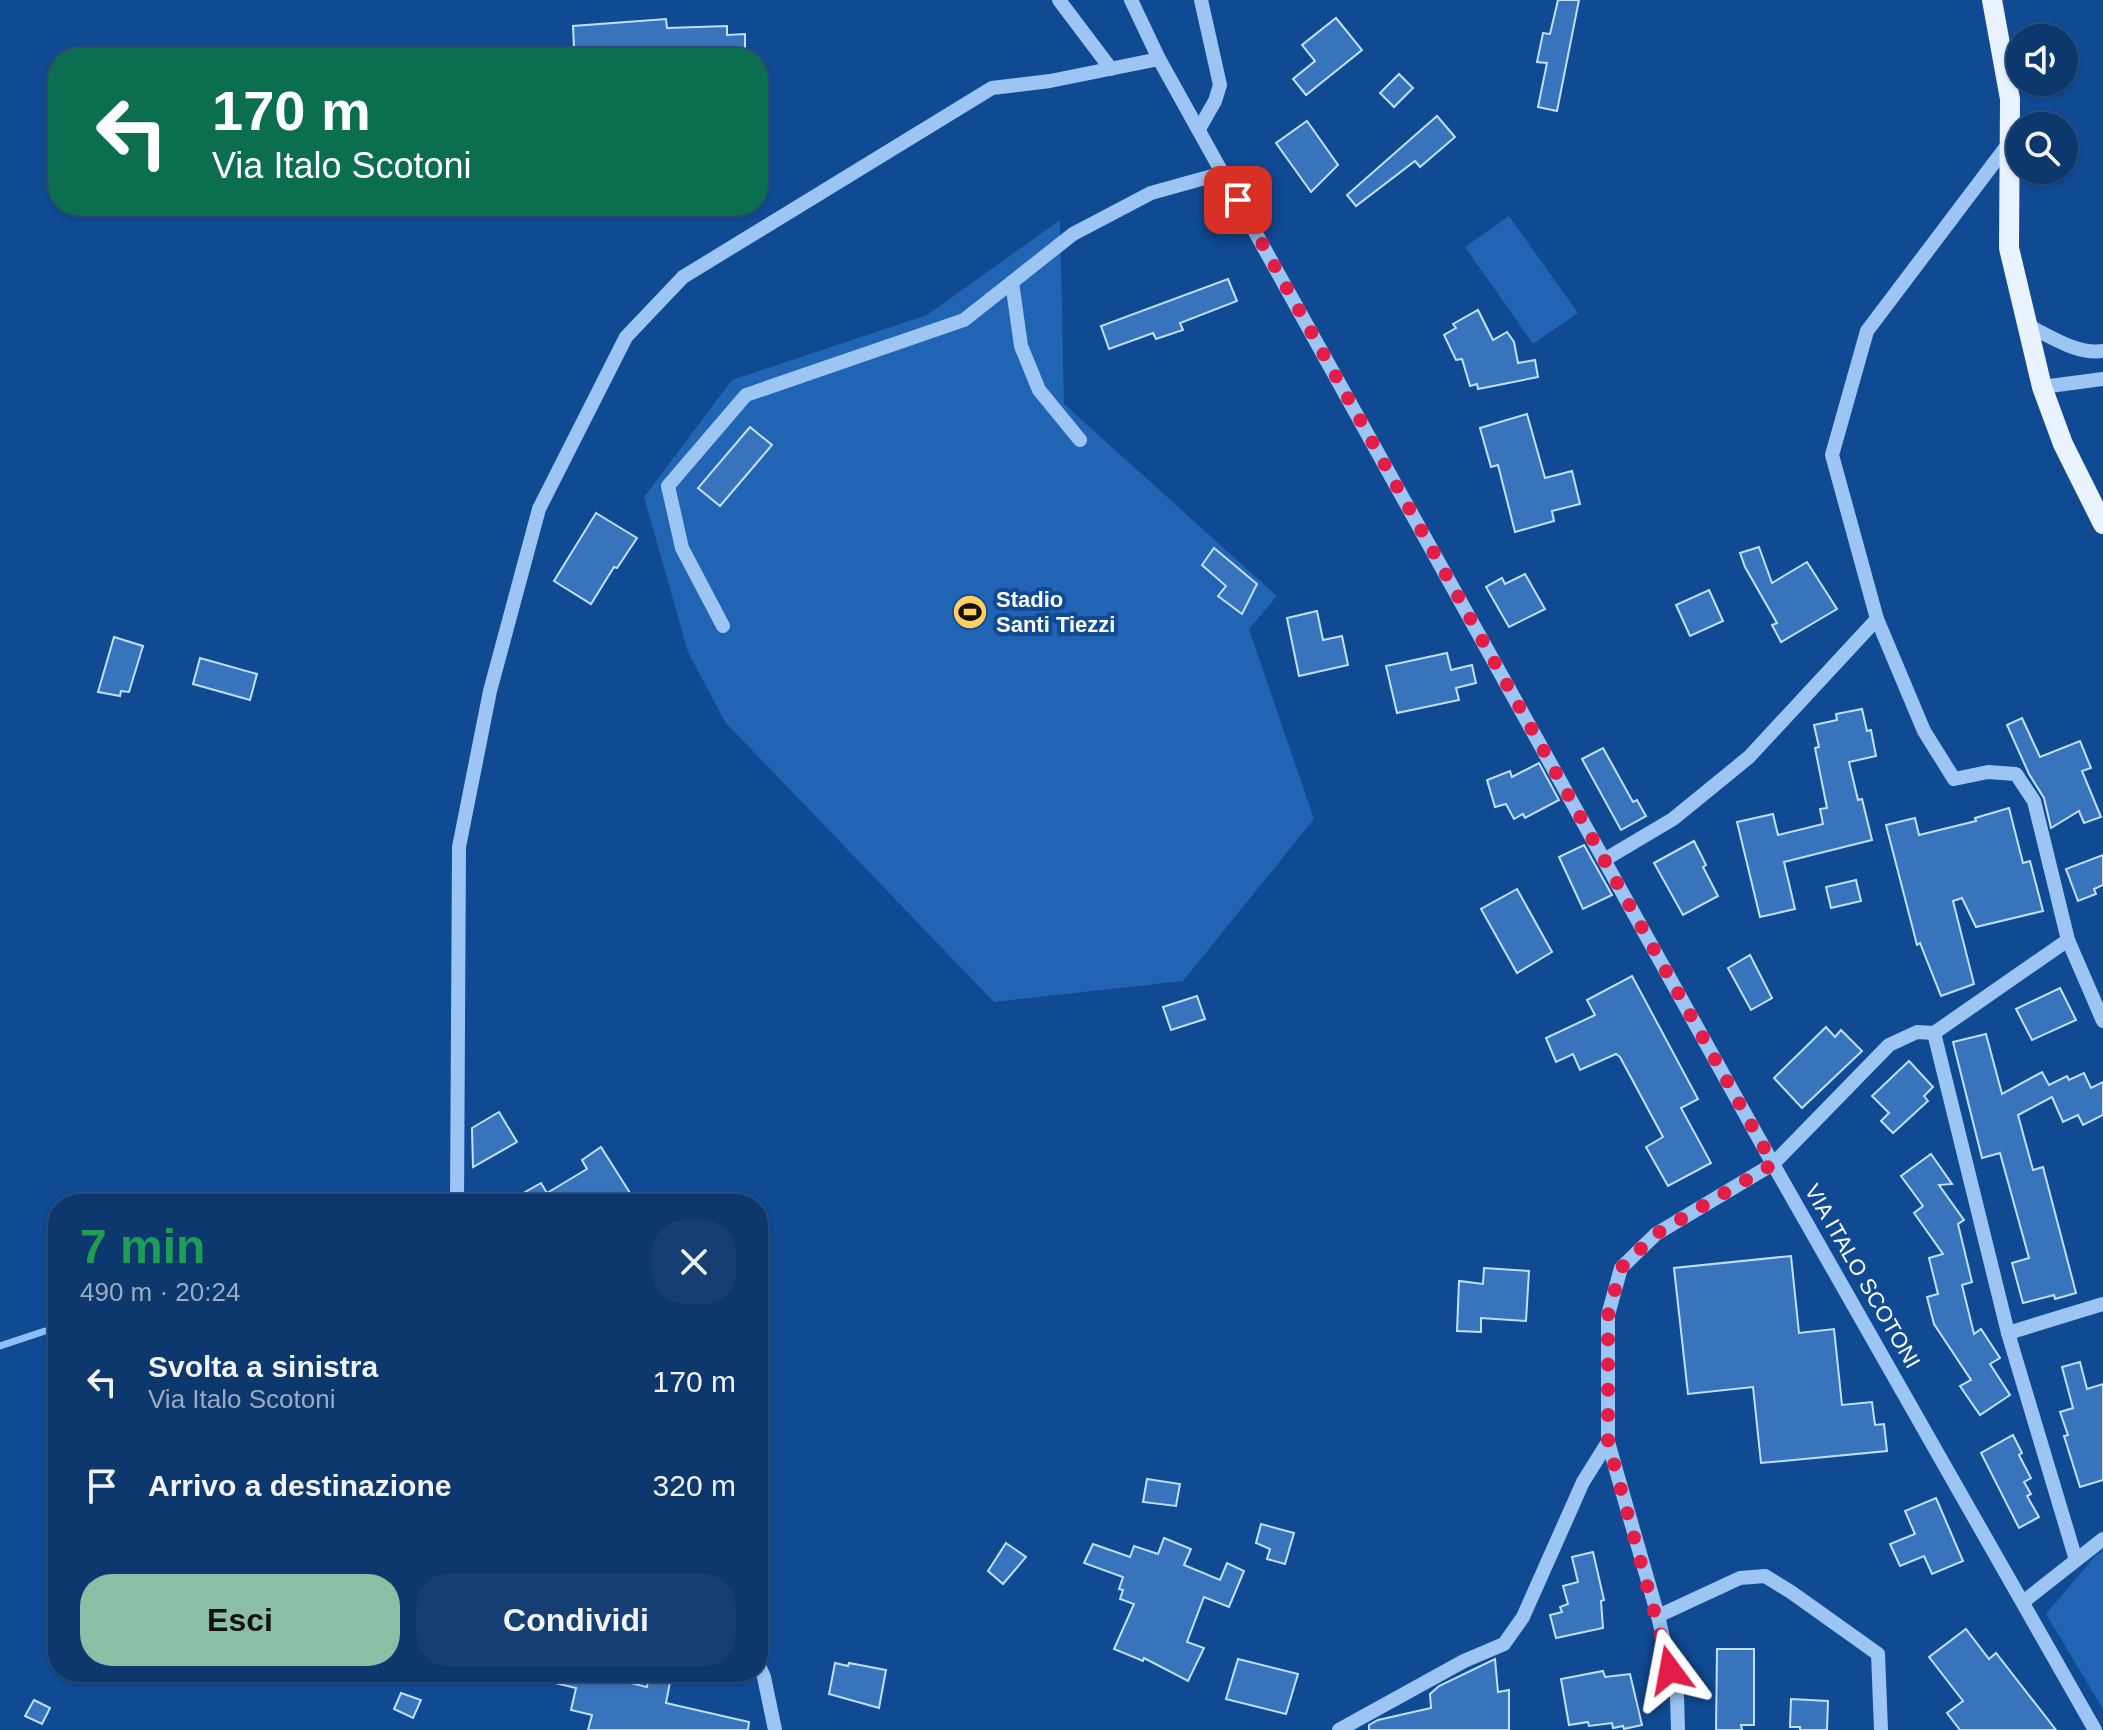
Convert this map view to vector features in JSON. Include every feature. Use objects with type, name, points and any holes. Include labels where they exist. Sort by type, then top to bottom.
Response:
[{"type":"main road","points":[[1992,0],[2010,112]]},
{"type":"main road","points":[[2009,184],[2009,248],[2042,387],[2063,444],[2103,524]]},
{"type":"street","points":[[1059,0],[1111,69]]},
{"type":"street","name":"VIA ITALO SCOTONI","points":[[1131,0],[1159,59],[1773,1164],[2095,1730]]},
{"type":"street","points":[[1199,129],[1220,85],[1201,0]]},
{"type":"street","points":[[457,1194],[459,847],[490,691],[539,509],[626,337],[683,277],[992,88],[1050,81],[1159,59]]},
{"type":"street","points":[[2006,147],[1867,331],[1832,455],[1877,619],[1924,731],[1954,779],[1988,772],[2016,774],[2034,801],[2068,940],[2103,1021]]},
{"type":"street","points":[[723,626],[682,548],[668,486],[746,395],[964,320],[1073,234],[1151,193],[1223,173]]},
{"type":"street","points":[[1012,282],[1021,346],[1039,390],[1080,440]]},
{"type":"street","points":[[2027,325],[2091,352],[2103,351]]},
{"type":"street","points":[[2042,387],[2103,379]]},
{"type":"street","points":[[1604,860],[1673,819],[1749,757],[1877,619]]},
{"type":"street","points":[[1678,1730],[1677,1696],[1658,1616],[1608,1442],[1608,1315],[1621,1268],[1656,1234],[1773,1164],[1889,1045],[1917,1032],[1934,1033],[2068,940]]},
{"type":"street","points":[[1934,1033],[2008,1333],[2076,1560]]},
{"type":"street","points":[[2008,1333],[2103,1304]]},
{"type":"street","points":[[1339,1730],[1464,1661],[1504,1644],[1523,1617],[1583,1482],[1608,1442]]},
{"type":"street","points":[[2023,1602],[2103,1539]]},
{"type":"street","points":[[1658,1616],[1740,1578],[1765,1576],[1878,1654],[1881,1730]]},
{"type":"street","points":[[765,1682],[775,1730]]},
{"type":"shaded area","points":[[1509,216],[1578,313],[1533,344],[1465,247]]},
{"type":"shaded area","name":"Stadio Santi Tiezzi","points":[[1060,220],[1064,404],[1277,596],[1249,629],[1314,819],[1183,981],[994,1002],[725,722],[688,652],[644,497],[732,380],[927,315]]},
{"type":"shaded area","points":[[2103,1551],[2103,1709],[2046,1614],[2096,1555]]},
{"type":"building","points":[[1558,0],[1579,0],[1557,111],[1538,107],[1547,63],[1537,62],[1543,33],[1550,34]]},
{"type":"building","points":[[1336,18],[1362,50],[1306,95],[1293,79],[1315,61],[1302,45]]},
{"type":"building","points":[[666,19],[667,28],[727,26],[727,35],[745,34],[745,48],[574,48],[573,26]]},
{"type":"building","points":[[1399,74],[1413,88],[1394,107],[1380,93]]},
{"type":"building","points":[[1437,116],[1455,137],[1420,167],[1415,161],[1356,206],[1347,195]]},
{"type":"building","points":[[1307,121],[1338,165],[1311,192],[1276,143]]},
{"type":"building","points":[[1228,279],[1237,301],[1180,323],[1183,330],[1156,339],[1153,333],[1109,349],[1101,326]]},
{"type":"building","points":[[1478,310],[1493,340],[1507,332],[1514,342],[1518,363],[1535,360],[1538,377],[1478,389],[1477,384],[1470,386],[1462,359],[1456,360],[1444,335],[1456,328],[1453,324]]},
{"type":"building","points":[[1527,414],[1545,478],[1572,471],[1580,504],[1552,511],[1554,521],[1515,532],[1498,465],[1491,467],[1480,428]]},
{"type":"building","points":[[750,427],[772,445],[720,506],[698,488]]},
{"type":"building","points":[[596,513],[637,538],[591,604],[554,581]]},
{"type":"building","points":[[1759,547],[1772,583],[1807,562],[1837,609],[1781,642],[1772,625],[1777,623],[1740,553]]},
{"type":"building","points":[[1214,548],[1257,584],[1242,614],[1218,596],[1226,586],[1202,565]]},
{"type":"building","points":[[1525,574],[1545,609],[1509,627],[1486,587],[1502,578],[1505,584]]},
{"type":"building","points":[[1709,590],[1723,621],[1690,636],[1676,605]]},
{"type":"building","points":[[1317,611],[1323,640],[1342,636],[1348,665],[1299,676],[1287,618]]},
{"type":"building","points":[[114,637],[143,646],[129,692],[121,691],[120,696],[98,692]]},
{"type":"building","points":[[1447,653],[1451,670],[1472,665],[1476,683],[1456,688],[1459,700],[1397,713],[1386,666]]},
{"type":"building","points":[[200,658],[257,674],[250,700],[193,684]]},
{"type":"building","points":[[1862,709],[1867,731],[1871,730],[1876,756],[1849,762],[1872,840],[1784,862],[1795,909],[1760,917],[1737,822],[1773,814],[1778,835],[1823,824],[1820,809],[1827,808],[1815,748],[1819,747],[1814,725],[1837,720],[1836,714]]},
{"type":"building","points":[[2022,718],[2040,757],[2080,741],[2091,768],[2082,771],[2101,817],[2084,823],[2079,811],[2051,828],[2044,798],[2029,774],[2007,725]]},
{"type":"building","points":[[1603,748],[1633,802],[1637,800],[1646,816],[1621,830],[1582,759]]},
{"type":"building","points":[[1539,763],[1559,800],[1525,818],[1523,814],[1514,819],[1506,804],[1495,807],[1487,780],[1510,771],[1512,777]]},
{"type":"building","points":[[2009,808],[2023,863],[2030,861],[2043,911],[1976,927],[1962,898],[1953,901],[1974,984],[1941,996],[1920,943],[1917,945],[1886,825],[1915,818],[1919,835],[1976,821],[1975,818]]},
{"type":"building","points":[[1694,841],[1718,896],[1683,915],[1654,863]]},
{"type":"building","points":[[1584,845],[1612,895],[1583,909],[1559,857]]},
{"type":"building","points":[[2103,855],[2103,885],[2094,889],[2096,894],[2078,901],[2066,869]]},
{"type":"building","points":[[1856,880],[1861,901],[1831,908],[1826,887]]},
{"type":"building","points":[[1517,889],[1552,952],[1517,973],[1481,909]]},
{"type":"building","points":[[1750,955],[1772,998],[1751,1010],[1728,968]]},
{"type":"building","points":[[1632,976],[1698,1099],[1681,1108],[1711,1163],[1668,1186],[1646,1147],[1663,1137],[1620,1057],[1616,1054],[1580,1070],[1573,1054],[1556,1062],[1546,1038],[1595,1015],[1587,1000]]},
{"type":"building","points":[[2060,988],[2076,1020],[2032,1040],[2016,1009]]},
{"type":"building","points":[[1197,996],[1205,1019],[1171,1030],[1163,1007]]},
{"type":"building","points":[[1826,1027],[1835,1037],[1841,1030],[1862,1051],[1802,1108],[1774,1078]]},
{"type":"building","points":[[1986,1034],[2002,1094],[2042,1072],[2049,1085],[2067,1076],[2069,1080],[2084,1073],[2091,1088],[2103,1082],[2103,1115],[2083,1125],[2078,1115],[2063,1122],[2052,1097],[2018,1115],[2033,1170],[2043,1167],[2076,1293],[2023,1303],[2012,1263],[2029,1258],[2000,1153],[1982,1158],[1953,1042]]},
{"type":"building","points":[[1909,1061],[1933,1087],[1924,1096],[1928,1101],[1893,1133],[1881,1121],[1889,1113],[1872,1096]]},
{"type":"building","points":[[499,1112],[517,1142],[473,1167],[472,1128]]},
{"type":"building","points":[[601,1147],[631,1194],[522,1194],[541,1183],[547,1193],[587,1169],[582,1160]]},
{"type":"building","points":[[1931,1154],[1952,1184],[1939,1185],[1964,1220],[1958,1224],[1972,1282],[1962,1285],[1974,1334],[1981,1329],[2000,1358],[1990,1364],[2010,1395],[1980,1415],[1960,1386],[1971,1380],[1934,1324],[1927,1297],[1938,1294],[1929,1258],[1943,1254],[1914,1213],[1923,1206],[1901,1176]]},
{"type":"building","points":[[1791,1256],[1799,1333],[1834,1329],[1842,1405],[1872,1402],[1875,1425],[1884,1424],[1887,1451],[1761,1463],[1753,1387],[1688,1394],[1674,1268]]},
{"type":"building","points":[[1484,1268],[1529,1271],[1526,1321],[1481,1318],[1481,1332],[1457,1331],[1459,1281],[1483,1284]]},
{"type":"building","points":[[2080,1362],[2087,1389],[2103,1384],[2103,1480],[2080,1487],[2060,1412],[2073,1408],[2062,1367]]},
{"type":"building","points":[[2013,1435],[2031,1478],[2024,1482],[2031,1494],[2027,1496],[2039,1517],[2019,1528],[1981,1453]]},
{"type":"building","points":[[1147,1479],[1180,1484],[1176,1506],[1143,1502]]},
{"type":"building","points":[[1936,1498],[1963,1561],[1932,1574],[1924,1556],[1900,1566],[1890,1544],[1915,1534],[1905,1511]]},
{"type":"building","points":[[1261,1524],[1294,1533],[1285,1564],[1267,1559],[1270,1549],[1256,1543]]},
{"type":"building","points":[[1164,1538],[1191,1549],[1184,1565],[1220,1580],[1227,1563],[1244,1571],[1229,1607],[1204,1597],[1187,1642],[1204,1648],[1188,1681],[1144,1658],[1143,1661],[1114,1649],[1134,1604],[1120,1599],[1123,1577],[1084,1563],[1093,1544],[1130,1557],[1134,1546],[1158,1554]]},
{"type":"building","points":[[1006,1543],[1026,1557],[1003,1584],[988,1571]]},
{"type":"building","points":[[1593,1552],[1604,1600],[1601,1601],[1603,1628],[1556,1638],[1550,1615],[1562,1612],[1560,1607],[1568,1604],[1563,1586],[1578,1582],[1572,1557]]},
{"type":"building","points":[[1966,1629],[1989,1659],[1996,1653],[2056,1730],[1960,1730],[1947,1713],[1963,1701],[1929,1657]]},
{"type":"building","points":[[1717,1649],[1754,1649],[1754,1725],[1741,1725],[1742,1730],[1716,1730]]},
{"type":"building","points":[[1238,1659],[1298,1674],[1286,1714],[1226,1699]]},
{"type":"building","points":[[1495,1659],[1498,1692],[1509,1690],[1509,1730],[1369,1730],[1369,1725],[1378,1720],[1431,1708],[1430,1694],[1439,1686]]},
{"type":"building","points":[[835,1663],[886,1670],[879,1708],[829,1694]]},
{"type":"building","points":[[1603,1671],[1605,1677],[1630,1674],[1642,1725],[1624,1729],[1623,1726],[1613,1728],[1612,1723],[1569,1725],[1561,1679]]},
{"type":"building","points":[[551,1682],[627,1682],[647,1687],[648,1682],[670,1682],[666,1703],[749,1722],[748,1730],[588,1730],[592,1715],[571,1710],[576,1688]]},
{"type":"building","points":[[401,1693],[421,1700],[413,1718],[394,1709]]},
{"type":"building","points":[[1791,1699],[1828,1701],[1827,1730],[1790,1727]]},
{"type":"building","points":[[34,1700],[50,1708],[42,1724],[25,1716]]},
{"type":"waterway","points":[[0,1346],[45,1331]]},
{"type":"place","name":"Stadio Santi Tiezzi","points":[[970,612]]},
{"type":"route","points":[[1238,200],[1773,1164],[1656,1234],[1621,1268],[1608,1315],[1608,1442],[1658,1616],[1670,1670]]}]
